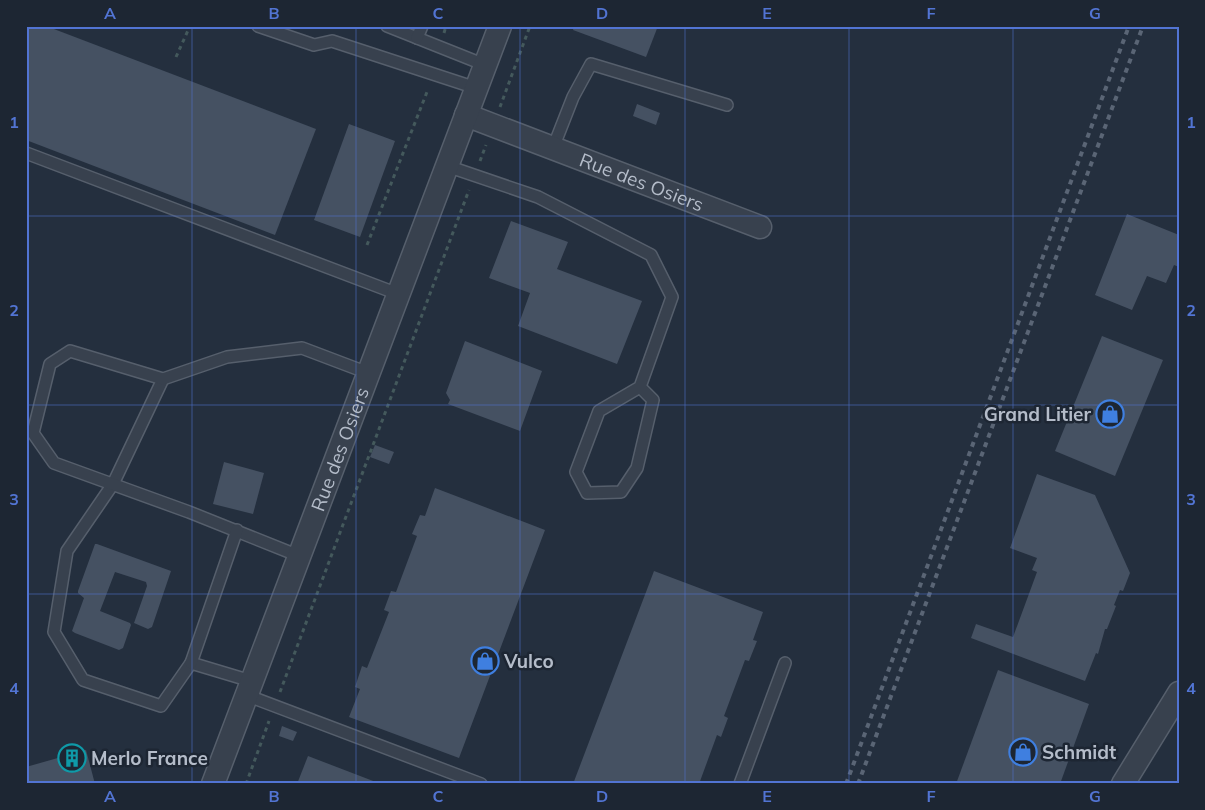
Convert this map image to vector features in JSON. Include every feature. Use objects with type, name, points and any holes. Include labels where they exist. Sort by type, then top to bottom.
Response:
[{"type":"street","name":"Rue des Osiers","points":[[213,784],[500,26]]},
{"type":"street","name":"Rue des Osiers","points":[[466,115],[760,227]]},
{"type":"street","points":[[1123,784],[1179,694]]},
{"type":"lane","points":[[258,26],[314,45],[332,41],[476,88]]},
{"type":"lane","points":[[387,26],[485,65]]},
{"type":"lane","points":[[416,38],[422,26]]},
{"type":"lane","points":[[554,148],[573,97],[591,64],[727,105]]},
{"type":"lane","points":[[26,153],[398,294]]},
{"type":"lane","points":[[447,166],[538,197],[651,255],[672,297],[640,387],[599,411],[576,472],[587,493],[621,492],[637,468],[653,400],[640,387]]},
{"type":"lane","points":[[299,556],[237,530],[54,463],[33,433],[50,364],[70,351],[163,379],[227,357],[302,348],[368,373]]},
{"type":"lane","points":[[163,379],[113,484],[67,551],[54,632],[83,680],[161,706],[191,663],[237,530]]},
{"type":"lane","points":[[191,663],[249,688],[276,705],[481,784]]},
{"type":"lane","points":[[740,784],[785,664]]},
{"type":"path","points":[[176,57],[190,26]]},
{"type":"path","points":[[439,47],[446,26]]},
{"type":"path","points":[[246,784],[530,26]]},
{"type":"path","points":[[368,245],[427,92],[421,88],[429,73]]},
{"type":"building","points":[[26,26],[46,26],[316,129],[275,235],[26,140]]},
{"type":"building","points":[[574,26],[658,26],[646,57],[573,30]]},
{"type":"building","points":[[637,104],[660,113],[656,125],[633,116]]},
{"type":"building","points":[[349,124],[395,141],[360,237],[314,220]]},
{"type":"building","points":[[1127,214],[1179,235],[1179,267],[1174,265],[1166,283],[1147,276],[1132,310],[1095,295]]},
{"type":"building","points":[[511,221],[568,242],[557,269],[642,301],[617,364],[518,326],[530,293],[489,278]]},
{"type":"building","points":[[1102,336],[1163,360],[1115,476],[1055,451]]},
{"type":"building","points":[[465,341],[542,371],[520,431],[448,404],[450,400],[446,393]]},
{"type":"building","points":[[375,445],[394,452],[389,464],[370,457]]},
{"type":"building","points":[[224,462],[264,473],[253,514],[213,504]]},
{"type":"building","points":[[1037,474],[1095,495],[1130,573],[1123,591],[1120,590],[1114,605],[1116,606],[1107,629],[1105,629],[1098,654],[1096,653],[1085,681],[971,638],[976,624],[1013,637],[1037,572],[1032,570],[1037,558],[1010,548]]},
{"type":"building","points":[[435,488],[545,530],[459,758],[349,717],[360,689],[355,687],[362,666],[367,668],[389,612],[384,610],[391,591],[396,592],[417,536],[412,534],[420,515],[425,516]]},
{"type":"building","points":[[95,544],[171,571],[152,627],[148,629],[134,623],[147,586],[146,582],[115,572],[100,611],[131,625],[123,648],[119,650],[72,631],[84,598],[78,591]]},
{"type":"building","points":[[654,571],[763,612],[753,640],[757,641],[749,661],[745,660],[724,716],[728,718],[721,737],[717,735],[699,784],[573,784]]},
{"type":"building","points":[[998,670],[1089,704],[1060,784],[956,784]]},
{"type":"building","points":[[282,726],[297,732],[293,741],[279,736]]},
{"type":"building","name":"Merlo France","points":[[86,750],[95,784],[27,784],[26,767]]},
{"type":"building","points":[[308,756],[381,784],[297,784]]},
{"type":"railway","points":[[846,784],[1129,26]]},
{"type":"railway","points":[[858,784],[1143,26]]},
{"type":"place","name":"Grand Litier","points":[[1110,414]]},
{"type":"place","name":"Vulco","points":[[485,661]]},
{"type":"place","name":"Schmidt","points":[[1023,752]]},
{"type":"place","name":"Merlo France","points":[[72,758]]}]
